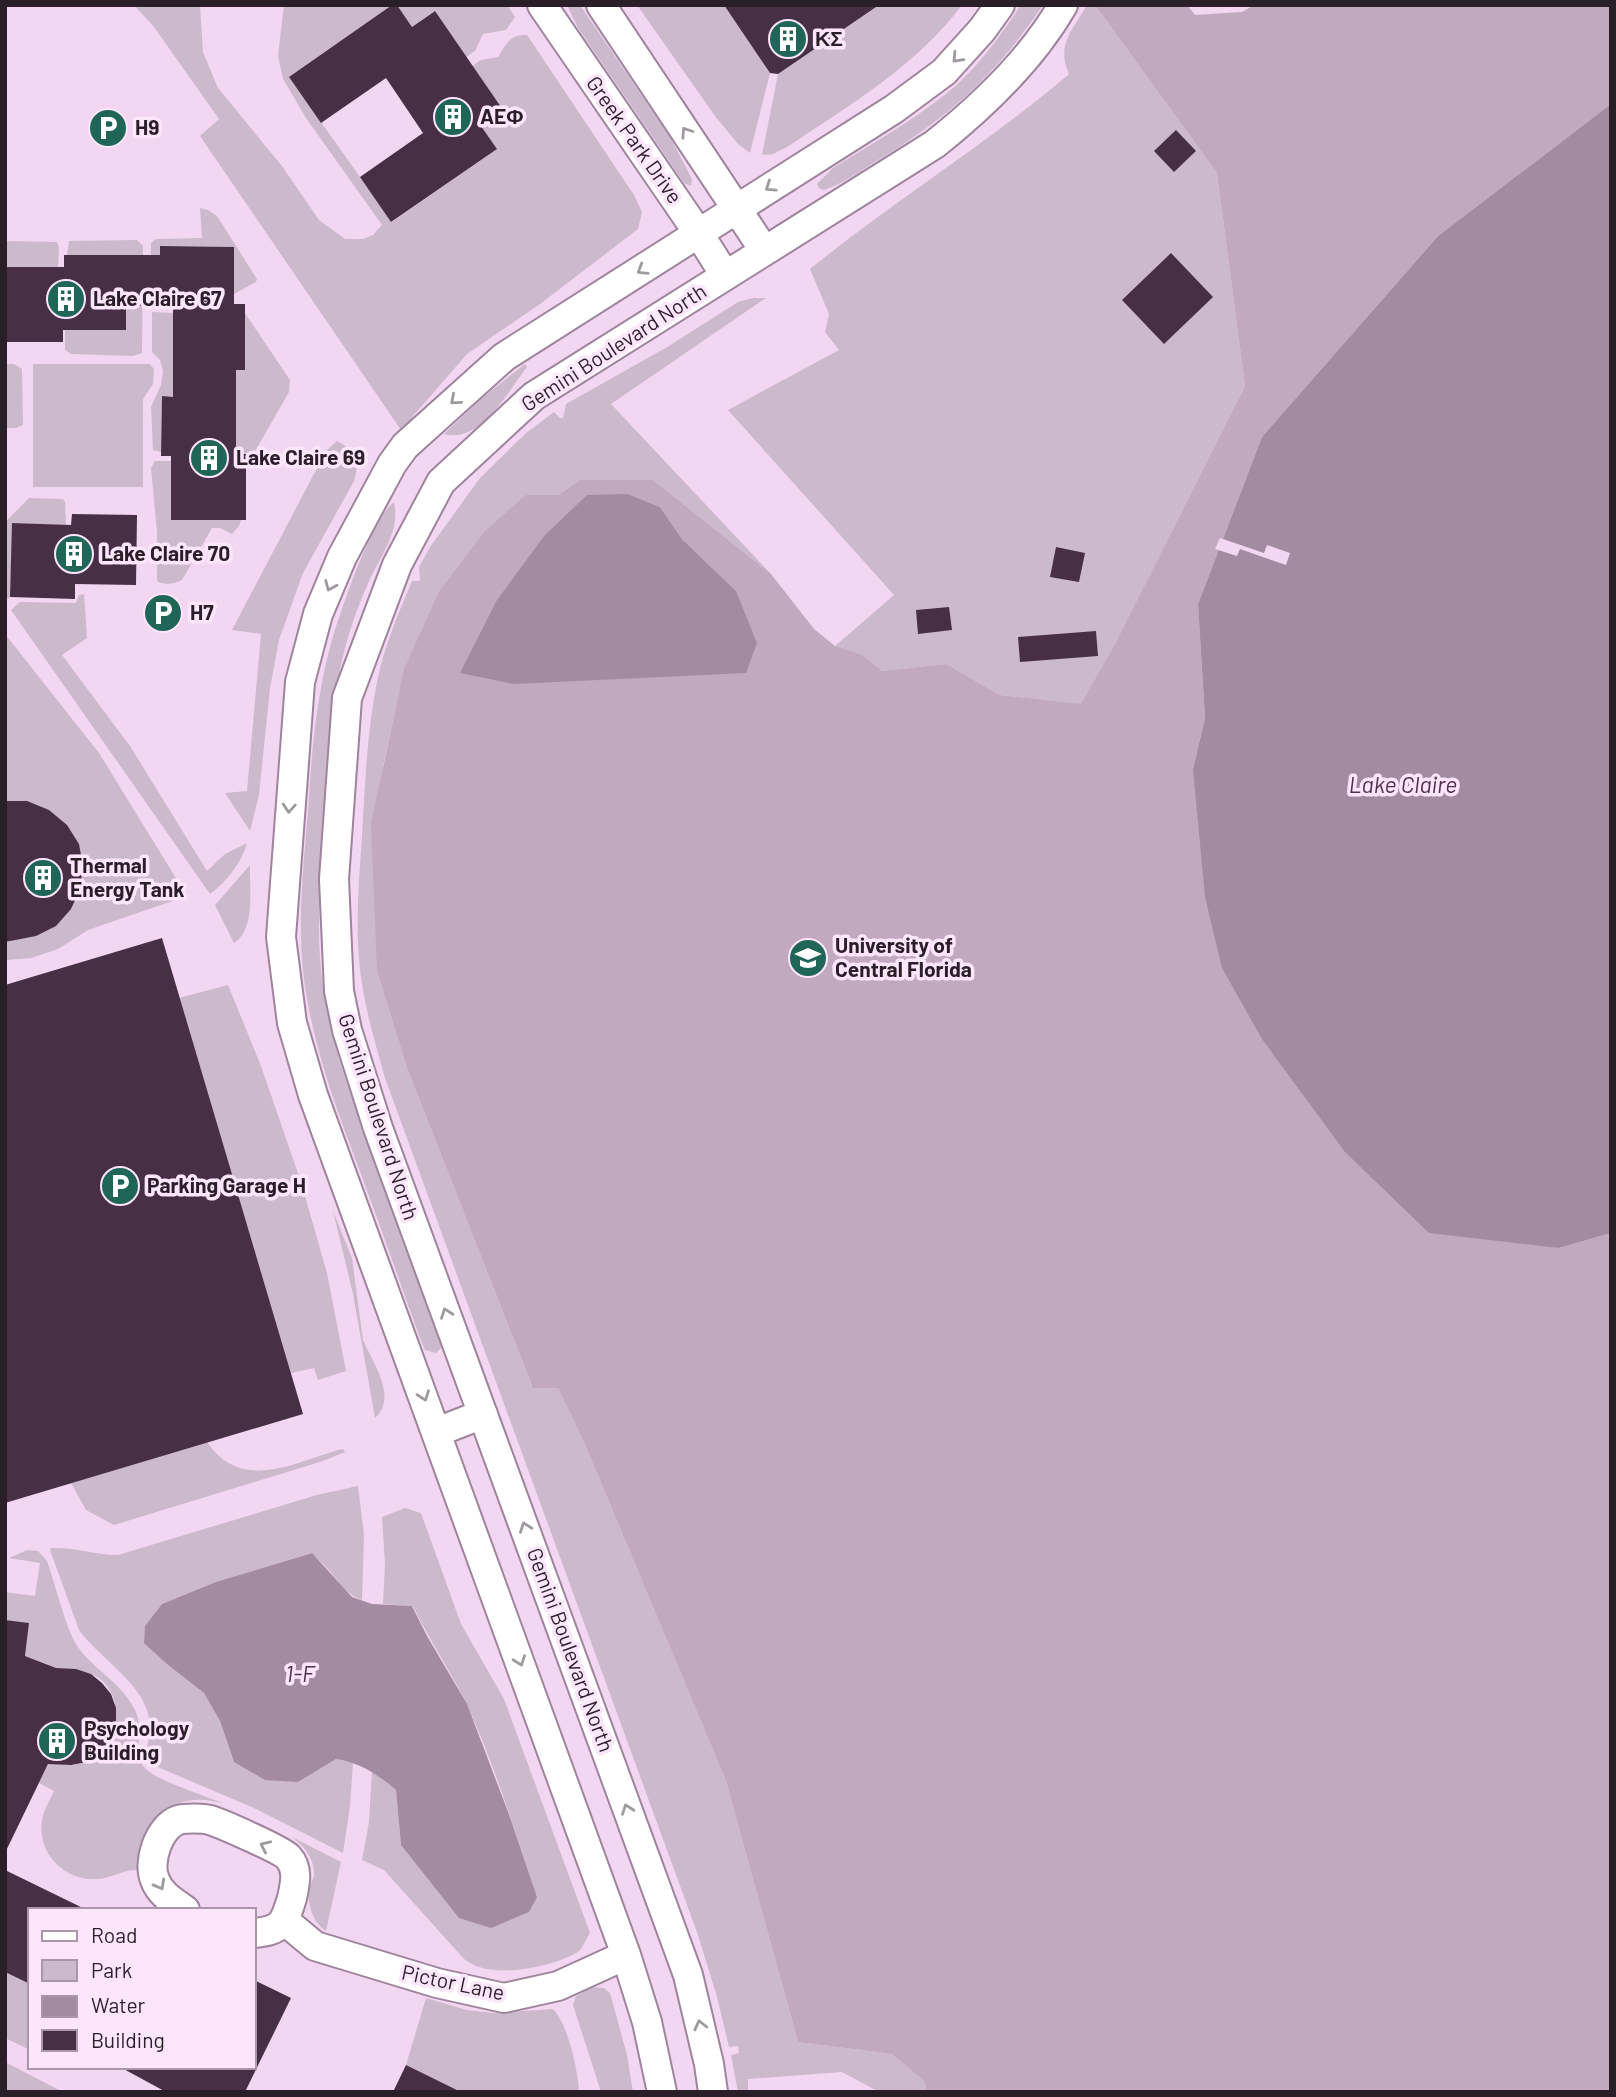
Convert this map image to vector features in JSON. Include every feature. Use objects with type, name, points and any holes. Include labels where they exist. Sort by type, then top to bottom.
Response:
[{"type":"street","name":"Greek Park Drive","points":[[542,5],[699,234],[724,275]]},
{"type":"street","points":[[601,5],[764,250]]},
{"type":"street","points":[[662,2092],[647,2022],[626,1955],[313,1095],[292,1023],[281,937],[299,682],[318,614],[342,557],[392,464],[405,446],[504,358],[894,109],[944,72],[982,30],[1000,5]]},
{"type":"street","name":"Gemini Boulevard North","points":[[713,2092],[688,1975],[378,1128],[341,1011],[334,880],[347,698],[397,565],[442,482],[534,396],[935,144],[973,114],[1011,74],[1063,5]]},
{"type":"street","points":[[437,1432],[483,1414]]},
{"type":"street","points":[[182,1908],[167,1898],[154,1879],[153,1850],[166,1830],[177,1820],[208,1819],[288,1857],[296,1871],[294,1890],[285,1921],[273,1931],[256,1933]]},
{"type":"street","name":"Pictor Lane","points":[[285,1921],[315,1946],[437,1983],[504,1998],[558,1986],[626,1955]]},
{"type":"green space","points":[[134,5],[200,5],[203,52],[218,88],[282,166],[319,220],[345,239],[363,239],[373,235],[382,225],[306,118],[283,79],[278,56],[284,5],[392,5],[289,77],[392,222],[497,149],[481,126],[503,111],[472,66],[481,60],[498,57],[512,38],[527,35],[634,195],[642,212],[638,229],[540,304],[467,354],[401,430],[200,136],[219,119],[154,27]]},
{"type":"green space","points":[[397,5],[507,5],[515,17],[506,30],[483,34],[475,51],[466,57],[434,11],[412,27]]},
{"type":"green space","points":[[567,5],[580,5],[670,137],[692,179],[691,186],[684,183],[578,28]]},
{"type":"green space","points":[[637,5],[724,5],[770,73],[750,153],[738,144],[715,116]]},
{"type":"green space","points":[[879,5],[962,5],[924,47],[881,83],[787,147],[773,154],[762,155],[778,74]]},
{"type":"green space","points":[[1021,5],[1043,5],[1007,53],[968,94],[901,146],[844,181],[824,190],[819,188],[817,184],[833,168],[906,123],[958,84],[987,52]]},
{"type":"green space","points":[[1087,5],[1095,5],[1217,173],[1245,386],[1115,644],[1081,705],[1000,695],[946,664],[882,671],[835,646],[894,595],[728,410],[839,350],[825,332],[829,314],[810,269],[1038,100],[1069,74],[1065,64],[1065,46]]},
{"type":"green space","points":[[200,208],[217,216],[257,279],[256,282],[234,294],[234,247],[161,246],[159,303],[150,298],[151,243],[156,239],[202,238]]},
{"type":"green space","points":[[137,240],[143,246],[142,353],[133,356],[71,354],[65,350],[65,330],[126,330],[126,255],[67,255],[69,241]]},
{"type":"green space","points":[[5,241],[57,242],[58,267],[5,267]]},
{"type":"green space","points":[[766,298],[611,404],[771,574],[653,480],[580,480],[558,495],[526,495],[438,593],[404,670],[383,766],[377,971],[407,1068],[533,1388],[558,1388],[584,1442],[726,1781],[798,2042],[892,2054],[925,2082],[927,2092],[879,2092],[842,2072],[748,2079],[748,2092],[738,2092],[731,2055],[739,2053],[738,2046],[729,2047],[698,1935],[385,1078],[367,1010],[360,969],[359,885],[367,758],[374,701],[380,669],[392,631],[412,581],[420,581],[419,567],[430,547],[480,478],[526,433],[554,412],[563,418],[566,404],[669,346],[738,302]]},
{"type":"green space","points":[[152,312],[173,313],[173,370],[244,370],[245,313],[290,380],[289,392],[254,453],[236,454],[235,397],[162,397],[161,452],[153,450],[151,407],[161,385],[163,371],[160,360],[152,352]]},
{"type":"green space","points":[[5,364],[14,364],[22,369],[23,425],[16,428],[5,428]]},
{"type":"green space","points":[[33,364],[150,364],[154,369],[153,384],[143,399],[143,487],[33,487]]},
{"type":"green space","points":[[525,364],[527,367],[482,424],[457,435],[444,434],[483,397]]},
{"type":"green space","points":[[337,441],[349,448],[355,457],[356,474],[303,573],[279,640],[270,688],[259,795],[250,831],[225,793],[247,791],[261,634],[232,630],[326,451]]},
{"type":"green space","points":[[155,461],[171,461],[171,520],[241,520],[232,534],[220,528],[212,528],[182,580],[170,584],[158,582],[157,579],[157,532],[151,468]]},
{"type":"green space","points":[[29,498],[63,499],[66,525],[13,523],[10,597],[5,601],[5,522]]},
{"type":"green space","points":[[394,502],[391,535],[357,610],[337,687],[321,870],[321,973],[328,1017],[341,1064],[441,1338],[442,1347],[436,1353],[425,1350],[420,1338],[334,1099],[312,1023],[301,949],[302,884],[311,772],[323,676],[335,629],[358,566],[371,535]]},
{"type":"green space","points":[[84,594],[87,638],[62,655],[130,746],[207,871],[225,854],[247,843],[233,872],[210,894],[11,610],[20,602],[76,603],[79,595]]},
{"type":"green space","points":[[5,634],[99,753],[187,896],[88,930],[58,949],[31,958],[7,960]]},
{"type":"green space","points":[[250,865],[246,928],[234,943],[215,905]]},
{"type":"green space","points":[[228,985],[261,1066],[301,1182],[327,1273],[346,1371],[318,1380],[314,1368],[291,1373],[179,998]]},
{"type":"green space","points":[[333,1211],[352,1258],[363,1340],[384,1390],[381,1410],[375,1418],[353,1294]]},
{"type":"green space","points":[[207,1442],[220,1457],[235,1466],[251,1470],[285,1467],[343,1449],[345,1452],[114,1525],[86,1510],[71,1483]]},
{"type":"green space","points":[[358,1486],[364,1535],[362,1600],[347,1591],[311,1553],[217,1582],[162,1604],[146,1626],[144,1642],[204,1693],[220,1721],[234,1762],[298,1782],[336,1759],[353,1762],[343,1853],[254,1808],[160,1768],[146,1755],[150,1727],[148,1712],[142,1699],[133,1686],[79,1630],[50,1550],[60,1548],[118,1555],[317,1495]]},
{"type":"green space","points":[[405,1508],[421,1513],[461,1624],[504,1699],[590,1933],[578,1952],[556,1962],[516,1970],[490,1970],[473,1965],[464,1959],[384,1870],[362,1860],[369,1822],[372,1771],[396,1790],[401,1845],[537,1897],[496,1776],[461,1692],[413,1606],[383,1604],[385,1564],[382,1517]]},
{"type":"green space","points":[[27,1550],[38,1551],[47,1561],[65,1618],[78,1647],[115,1684],[135,1710],[142,1765],[162,1779],[225,1804],[191,1800],[167,1810],[160,1816],[139,1870],[97,1879],[74,1875],[56,1863],[44,1844],[43,1817],[54,1791],[39,1783],[50,1761],[73,1765],[91,1759],[105,1748],[113,1732],[116,1715],[113,1698],[105,1683],[87,1673],[53,1671],[49,1665],[25,1656],[29,1623],[5,1620],[5,1592],[35,1596],[40,1563],[9,1558]]},
{"type":"green space","points":[[292,1837],[341,1862],[326,1931],[312,1914],[309,1902],[309,1889],[314,1875],[311,1858]]},
{"type":"green space","points":[[5,1972],[28,1983],[28,2049],[5,2038]]},
{"type":"green space","points":[[593,1987],[604,1988],[610,1993],[627,2055],[633,2092],[601,2092],[573,2005],[576,1996]]},
{"type":"green space","points":[[426,1998],[467,2010],[494,2013],[553,2009],[568,2036],[579,2092],[461,2092],[406,2065]]},
{"type":"green space","points":[[5,2062],[63,2092],[5,2092]]},
{"type":"shaded area","points":[[1095,5],[1187,5],[1195,15],[1242,12],[1254,5],[1611,5],[1611,104],[1438,236],[1262,437],[1198,604],[1205,718],[1193,769],[1559,1248],[1611,1233],[1611,2092],[927,2092],[925,2082],[892,2054],[798,2042],[726,1781],[584,1442],[558,1388],[533,1388],[407,1068],[377,971],[371,824],[404,669],[438,593],[485,531],[526,495],[558,495],[580,480],[653,480],[771,574],[814,629],[835,646],[862,655],[882,671],[946,664],[1000,695],[1081,704],[1115,644],[1245,386],[1217,173]],"holes":[[[628,494],[660,507],[682,539],[736,591]]]},
{"type":"water","name":"Lake Claire","points":[[1611,104],[1611,1233],[1559,1248],[1429,1233],[1345,1152],[1262,1039],[1222,968],[1205,897],[1193,769],[1205,718],[1198,604],[1262,437],[1438,236]]},
{"type":"water","points":[[628,494],[660,507],[682,539],[736,591],[757,643],[746,673],[514,684],[460,673],[497,600],[545,535],[587,495]]},
{"type":"water","name":"1-F","points":[[312,1553],[352,1597],[372,1604],[412,1606],[467,1704],[537,1897],[529,1912],[491,1928],[459,1918],[401,1845],[396,1790],[368,1770],[336,1759],[298,1782],[265,1780],[234,1762],[220,1721],[204,1693],[144,1643],[145,1626],[162,1604],[216,1582]]},
{"type":"pier","points":[[1220,538],[1264,553],[1267,545],[1290,553],[1286,565],[1240,549],[1237,556],[1215,549]]},
{"type":"building","name":"AEΦ","points":[[392,5],[397,5],[412,27],[435,11],[503,110],[481,126],[497,149],[391,222],[360,177],[423,133],[386,78],[321,123],[289,77]]},
{"type":"building","name":"ΚΣ","points":[[724,5],[879,5],[778,74],[770,73]]},
{"type":"building","points":[[1176,130],[1196,151],[1174,172],[1154,151]]},
{"type":"building","points":[[160,246],[234,247],[234,304],[245,304],[245,370],[236,370],[236,454],[246,454],[246,520],[171,520],[171,456],[161,456],[162,396],[173,397],[173,306],[126,306],[126,330],[63,330],[63,342],[5,342],[5,267],[64,267],[64,255],[160,255]]},
{"type":"building","points":[[1171,253],[1213,297],[1164,344],[1122,300]]},
{"type":"building","name":"Lake Claire 70","points":[[72,514],[137,515],[136,585],[75,584],[75,599],[10,597],[12,523],[71,525]]},
{"type":"building","points":[[1056,547],[1085,553],[1079,582],[1050,577]]},
{"type":"building","points":[[949,607],[952,630],[918,634],[916,610]]},
{"type":"building","points":[[1096,631],[1098,656],[1020,662],[1018,637]]},
{"type":"building","name":"Thermal Energy Tank","points":[[5,801],[27,801],[49,810],[67,825],[79,844],[83,866],[80,889],[71,909],[56,926],[36,936],[5,942]]},
{"type":"building","name":"Parking Garage H","points":[[162,938],[303,1414],[5,1503],[5,985]]},
{"type":"building","name":"Psychology Building","points":[[5,1620],[29,1623],[25,1656],[56,1668],[76,1669],[91,1674],[102,1683],[111,1694],[116,1708],[116,1720],[112,1735],[104,1748],[87,1762],[71,1765],[48,1764],[5,1853]]},
{"type":"building","points":[[5,1870],[83,1908],[28,1908],[28,1983],[5,1972]]},
{"type":"building","points":[[256,1981],[291,1998],[245,2092],[166,2092],[124,2069],[256,2069]]},
{"type":"building","points":[[406,2065],[461,2092],[393,2092]]},
{"type":"place","name":"ΚΣ","points":[[788,39]]},
{"type":"place","name":"AEΦ","points":[[453,117]]},
{"type":"place","name":"H9","points":[[108,128]]},
{"type":"place","name":"Lake Claire 67","points":[[66,299]]},
{"type":"place","name":"Lake Claire 69","points":[[209,458]]},
{"type":"place","name":"Lake Claire 70","points":[[74,554]]},
{"type":"place","name":"H7","points":[[163,613]]},
{"type":"place","name":"Thermal Energy Tank","points":[[43,878]]},
{"type":"place","name":"University of Central Florida","points":[[808,958]]},
{"type":"place","name":"Parking Garage H","points":[[120,1186]]},
{"type":"place","name":"Psychology Building","points":[[57,1741]]}]
